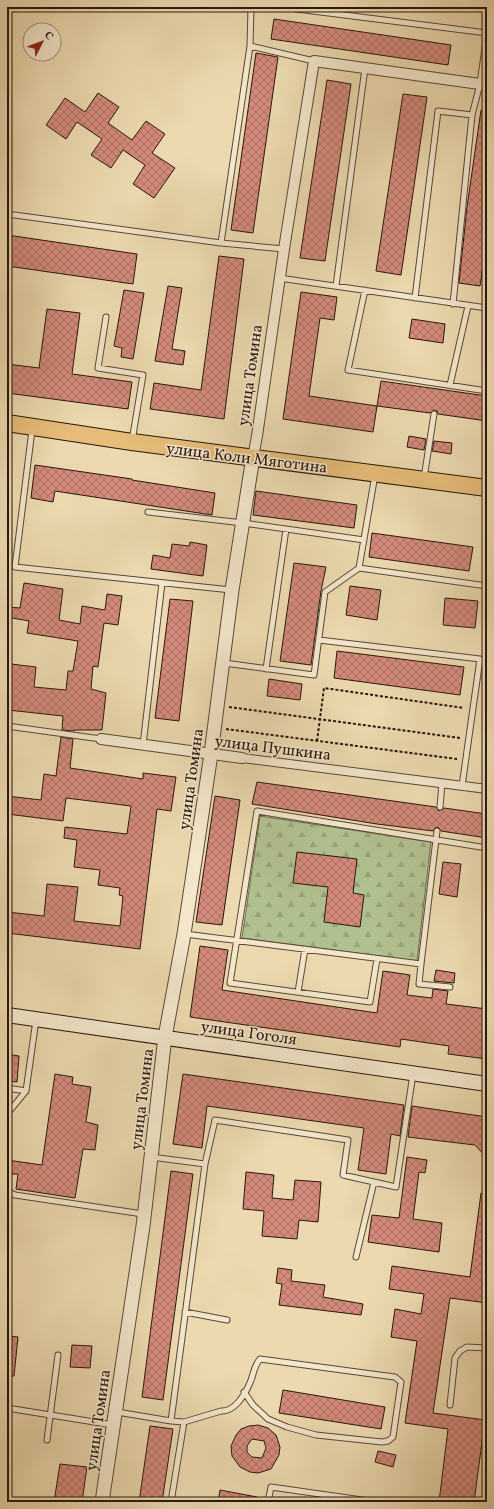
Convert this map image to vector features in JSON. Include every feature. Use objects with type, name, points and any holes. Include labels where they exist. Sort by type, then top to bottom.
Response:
[{"type":"main road","name":"улица Коли Мяготина","points":[[7,423],[132,442],[253,457],[423,481],[487,488]]},
{"type":"main road","name":"улица Гоголя","points":[[7,1015],[487,1084]]},
{"type":"street","points":[[314,61],[483,84]]},
{"type":"street","name":"улица Томина","points":[[102,1502],[144,1214],[165,1037],[184,934],[224,663],[232,590],[314,61]]},
{"type":"street","name":"улица Пушкина","points":[[101,739],[487,789]]},
{"type":"lane","points":[[221,243],[250,46],[251,7]]},
{"type":"lane","points":[[281,7],[487,33],[483,84],[472,115],[453,304]]},
{"type":"lane","points":[[250,46],[314,61]]},
{"type":"lane","points":[[336,286],[365,68]]},
{"type":"lane","points":[[415,298],[438,111],[472,115]]},
{"type":"lane","points":[[7,214],[221,243],[284,249]]},
{"type":"lane","points":[[280,278],[487,308]]},
{"type":"lane","points":[[365,290],[348,370],[440,386],[450,385],[487,391]]},
{"type":"lane","points":[[450,385],[468,306]]},
{"type":"lane","points":[[106,317],[98,368],[143,375],[132,442]]},
{"type":"lane","points":[[423,481],[434,414]]},
{"type":"lane","points":[[32,427],[15,567],[232,590]]},
{"type":"lane","points":[[359,568],[376,474]]},
{"type":"lane","points":[[148,512],[243,522],[364,540]]},
{"type":"lane","points":[[266,669],[286,529]]},
{"type":"lane","points":[[224,663],[314,675],[325,592],[359,568],[487,586]]},
{"type":"lane","points":[[143,745],[162,583]]},
{"type":"lane","points":[[319,640],[480,659],[462,786]]},
{"type":"lane","name":"улица Пушкина","points":[[7,726],[101,739]]},
{"type":"lane","points":[[440,807],[442,783]]},
{"type":"lane","points":[[377,958],[370,1002],[230,983],[256,811],[487,848]]},
{"type":"lane","points":[[437,831],[418,984],[450,987]]},
{"type":"lane","points":[[184,934],[421,964]]},
{"type":"lane","points":[[298,992],[305,949]]},
{"type":"lane","points":[[7,1114],[26,1091],[36,1019]]},
{"type":"lane","points":[[171,1421],[205,1164],[215,1120],[348,1140],[343,1175],[396,1187],[413,1073]]},
{"type":"lane","points":[[7,1088],[26,1091]]},
{"type":"lane","points":[[151,1157],[205,1164]]},
{"type":"lane","points":[[356,1257],[374,1182]]},
{"type":"lane","points":[[7,1191],[15,1195],[144,1214]]},
{"type":"lane","points":[[185,1312],[227,1320]]},
{"type":"lane","points":[[450,1404],[455,1358],[460,1351],[467,1347],[487,1348]]},
{"type":"lane","points":[[46,1440],[58,1355]]},
{"type":"lane","points":[[7,1421],[8,1408],[50,1415],[184,1422],[220,1411],[225,1411],[238,1403],[244,1392],[250,1384],[255,1364],[260,1359],[395,1377],[401,1382],[393,1438],[382,1442],[316,1435],[287,1427],[268,1419],[253,1405],[244,1392]]},
{"type":"lane","points":[[171,1502],[184,1422]]},
{"type":"lane","points":[[268,1502],[271,1486],[376,1502]]},
{"type":"path","points":[[317,740],[324,688],[473,710]]},
{"type":"path","points":[[218,705],[468,740]]},
{"type":"path","points":[[215,727],[465,760]]},
{"type":"green space","points":[[260,816],[431,842],[417,961],[242,938]]},
{"type":"building","points":[[274,19],[451,45],[448,65],[271,39]]},
{"type":"building","points":[[256,53],[278,57],[253,233],[231,230]]},
{"type":"building","points":[[327,80],[351,84],[325,261],[300,258]]},
{"type":"building","points":[[98,93],[119,107],[108,123],[132,140],[146,121],[165,134],[152,153],[175,168],[154,198],[133,184],[145,165],[123,150],[111,168],[91,155],[102,139],[77,122],[66,139],[46,125],[65,98],[85,112]]},
{"type":"building","points":[[403,94],[427,97],[401,275],[376,271]]},
{"type":"building","points":[[481,110],[487,111],[487,238],[480,286],[459,283],[467,207]]},
{"type":"building","points":[[7,235],[137,254],[133,284],[7,266]]},
{"type":"building","points":[[219,256],[244,259],[224,419],[150,409],[154,383],[201,390]]},
{"type":"building","points":[[168,286],[182,288],[172,349],[185,351],[183,365],[155,361]]},
{"type":"building","points":[[124,290],[144,293],[133,359],[121,357],[122,348],[114,346]]},
{"type":"building","points":[[301,292],[337,297],[334,320],[320,318],[309,396],[377,406],[373,432],[283,419]]},
{"type":"building","points":[[47,309],[80,313],[72,374],[132,382],[128,409],[7,393],[7,364],[39,368]]},
{"type":"building","points":[[412,319],[445,324],[443,343],[409,338]]},
{"type":"building","points":[[381,381],[487,396],[487,421],[438,414],[437,411],[434,410],[430,413],[377,406]]},
{"type":"building","points":[[409,436],[426,439],[424,450],[407,447]]},
{"type":"building","points":[[434,441],[452,443],[451,454],[432,451]]},
{"type":"building","points":[[35,465],[215,493],[212,515],[55,491],[53,502],[31,498]]},
{"type":"building","points":[[256,491],[357,505],[354,528],[253,515]]},
{"type":"building","points":[[372,533],[473,547],[469,571],[369,557]]},
{"type":"building","points":[[190,542],[207,545],[203,576],[151,569],[153,555],[170,558],[172,544],[189,546]]},
{"type":"building","points":[[294,563],[326,567],[321,591],[311,665],[280,661]]},
{"type":"building","points":[[24,583],[63,589],[59,620],[80,624],[82,606],[105,610],[107,594],[122,596],[118,625],[104,623],[98,667],[93,666],[91,689],[106,693],[102,730],[62,730],[63,716],[8,710],[9,703],[7,703],[7,692],[11,664],[36,667],[34,687],[66,690],[68,671],[73,671],[78,641],[27,633],[29,621],[7,617],[7,607],[20,608]]},
{"type":"building","points":[[350,586],[381,590],[377,620],[346,615]]},
{"type":"building","points":[[445,598],[478,601],[475,628],[443,625]]},
{"type":"building","points":[[170,599],[193,601],[179,721],[155,718]]},
{"type":"building","points":[[337,651],[464,667],[460,695],[334,678]]},
{"type":"building","points":[[269,679],[302,684],[300,700],[267,696]]},
{"type":"building","points":[[61,737],[73,739],[70,768],[143,779],[143,773],[176,777],[171,811],[157,809],[140,949],[7,933],[7,912],[44,916],[47,884],[78,887],[74,921],[120,926],[123,896],[119,895],[120,888],[98,885],[100,870],[74,867],[77,840],[64,838],[65,827],[127,834],[131,806],[66,798],[63,821],[7,814],[7,796],[41,800],[44,774],[56,776]]},
{"type":"building","points":[[257,782],[436,807],[439,811],[444,808],[487,814],[487,838],[441,831],[438,827],[433,831],[377,824],[252,804]]},
{"type":"building","points":[[215,796],[240,800],[222,925],[196,922]]},
{"type":"building","points":[[297,852],[357,859],[353,893],[364,895],[360,927],[324,922],[328,887],[293,883]]},
{"type":"building","points":[[443,862],[461,864],[457,897],[439,894]]},
{"type":"building","points":[[200,946],[228,950],[222,990],[377,1013],[383,971],[410,975],[407,995],[432,998],[433,989],[448,991],[446,1004],[487,1009],[487,1059],[448,1054],[449,1046],[401,1039],[400,1047],[190,1017]]},
{"type":"building","points":[[436,970],[455,973],[454,983],[434,981]]},
{"type":"building","points":[[7,1054],[19,1056],[17,1082],[7,1081]]},
{"type":"building","points":[[55,1074],[73,1077],[72,1084],[91,1087],[86,1122],[98,1125],[95,1150],[83,1149],[75,1198],[16,1189],[18,1174],[7,1174],[7,1160],[42,1165]]},
{"type":"building","points":[[183,1074],[404,1105],[400,1136],[391,1134],[386,1174],[358,1170],[364,1128],[207,1106],[202,1148],[173,1144]]},
{"type":"building","points":[[412,1106],[487,1117],[487,1158],[475,1145],[408,1137]]},
{"type":"building","points":[[407,1157],[427,1160],[425,1173],[419,1172],[413,1219],[442,1223],[439,1252],[368,1242],[372,1215],[399,1218]]},
{"type":"building","points":[[171,1171],[193,1174],[163,1400],[142,1397]]},
{"type":"building","points":[[246,1172],[274,1175],[272,1198],[293,1200],[295,1180],[321,1182],[318,1222],[299,1220],[297,1239],[262,1236],[264,1211],[243,1209]]},
{"type":"building","points":[[481,1193],[487,1193],[487,1303],[450,1298],[433,1413],[485,1420],[474,1502],[439,1502],[448,1429],[405,1423],[417,1341],[391,1337],[395,1309],[421,1314],[424,1294],[389,1289],[392,1266],[470,1277]]},
{"type":"building","points":[[278,1268],[292,1270],[291,1281],[325,1285],[323,1297],[363,1304],[361,1315],[279,1305],[282,1284],[276,1283]]},
{"type":"building","points":[[7,1336],[18,1337],[14,1376],[7,1376]]},
{"type":"building","points":[[72,1345],[92,1346],[90,1368],[70,1367]]},
{"type":"building","points":[[283,1390],[385,1407],[381,1429],[279,1413]]},
{"type":"building","points":[[258,1425],[268,1428],[276,1435],[280,1447],[279,1455],[271,1469],[258,1473],[250,1472],[240,1467],[232,1456],[231,1446],[236,1435],[241,1429]],"holes":[[[252,1439],[264,1441],[266,1448],[262,1458],[252,1457],[247,1452],[247,1446]]]},
{"type":"building","points":[[150,1426],[173,1429],[162,1502],[139,1502]]},
{"type":"building","points":[[378,1451],[396,1455],[393,1467],[375,1462]]},
{"type":"building","points":[[60,1464],[87,1467],[82,1502],[54,1502]]},
{"type":"building","points":[[220,1490],[257,1497],[256,1502],[218,1502]]}]
